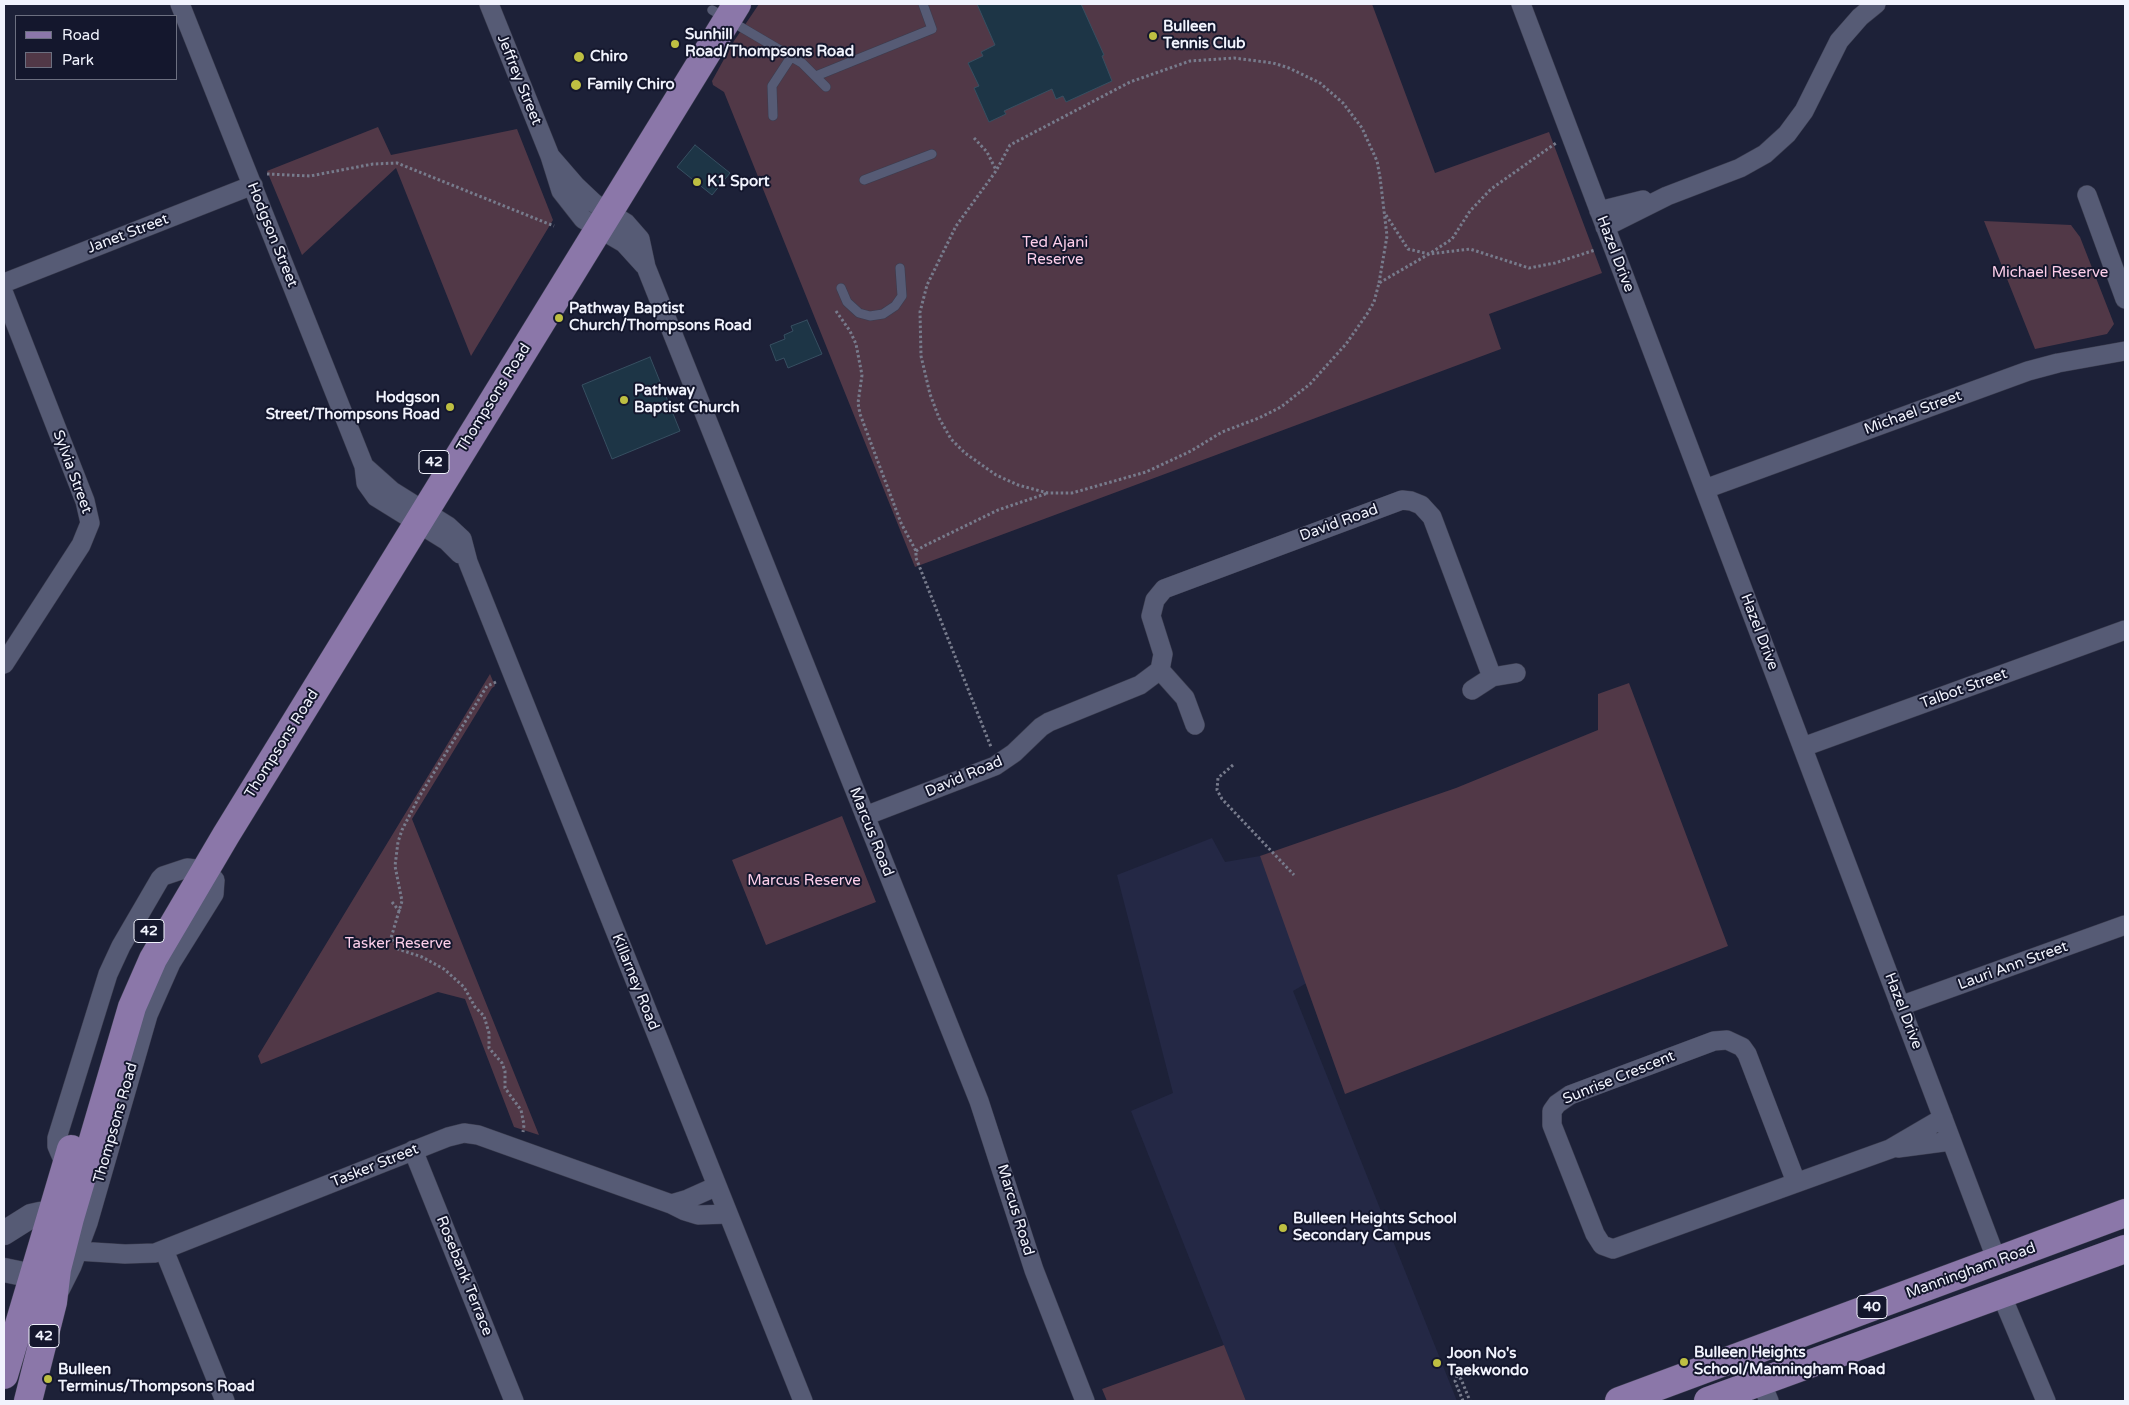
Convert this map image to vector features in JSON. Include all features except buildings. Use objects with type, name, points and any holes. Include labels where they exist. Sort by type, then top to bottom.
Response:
[{"type":"main road","name":"Thompsons Road","points":[[61,1216],[66,1167],[103,1040],[122,987],[146,936],[196,869],[413,512],[723,9]]},
{"type":"main road","name":"Thompsons Road","points":[[4,1375],[45,1273],[61,1216],[132,1007],[153,958],[196,869]]},
{"type":"main road","name":"Manningham Road","points":[[1619,1401],[2125,1213]]},
{"type":"main road","name":"40","points":[[1708,1401],[1765,1392],[2001,1294],[2125,1249]]},
{"type":"main road","name":"Thompsons Road","points":[[28,1401],[53,1302],[45,1273]]},
{"type":"street","name":"Hodgson Street","points":[[180,4],[260,180],[364,466],[364,478],[376,497],[413,512]]},
{"type":"street","name":"Jeffrey Street","points":[[489,4],[550,156],[596,215]]},
{"type":"street","name":"Hazel Drive","points":[[1521,4],[1997,1261]]},
{"type":"street","points":[[1602,219],[1740,168],[1776,144],[1787,134],[1804,111],[1839,41],[1860,17],[1876,4]]},
{"type":"street","name":"Janet Street","points":[[4,283],[260,180]]},
{"type":"street","points":[[2087,195],[2125,299]]},
{"type":"street","name":"Marcus Road","points":[[596,215],[646,267],[986,1120],[1034,1270],[1085,1401]]},
{"type":"street","name":"Sylvia Street","points":[[4,294],[85,501],[90,523],[81,545],[4,664]]},
{"type":"street","name":"Michael Street","points":[[1705,489],[2028,371],[2058,363],[2125,351]]},
{"type":"street","name":"David Road","points":[[865,816],[995,766],[1014,754],[1041,727],[1049,722],[1140,685],[1160,670],[1163,654],[1152,616],[1156,600],[1164,589],[1402,500],[1421,505],[1432,518],[1492,676]]},
{"type":"street","name":"Killarney Road","points":[[413,512],[457,533],[466,548],[468,562],[804,1401]]},
{"type":"street","name":"Talbot Street","points":[[1803,747],[2125,630]]},
{"type":"street","points":[[1160,670],[1186,698],[1195,725]]},
{"type":"street","points":[[1472,690],[1492,676],[1516,673]]},
{"type":"street","name":"Thompsons Road","points":[[53,1302],[72,1266],[88,1223],[148,1015],[171,963],[214,894],[215,880],[196,869]]},
{"type":"street","name":"Lauri Ann Street","points":[[1900,1006],[2125,925]]},
{"type":"street","name":"Sunrise Crescent","points":[[1796,1182],[1747,1054],[1742,1047],[1727,1040],[1714,1041],[1570,1095],[1557,1104],[1552,1111],[1552,1125],[1594,1234],[1606,1248],[1620,1247],[1890,1149],[1943,1118]]},
{"type":"street","name":"Tasker Street","points":[[78,1250],[143,1254],[164,1250],[413,1150],[457,1134],[470,1133],[698,1215],[728,1214]]},
{"type":"street","name":"Sunrise Crescent","points":[[1890,1149],[1951,1141]]},
{"type":"street","name":"Rosebank Terrace","points":[[413,1150],[514,1401]]},
{"type":"street","points":[[671,1204],[688,1199],[717,1186]]},
{"type":"street","points":[[4,1233],[31,1216],[61,1216]]},
{"type":"street","points":[[164,1250],[226,1401]]},
{"type":"street","points":[[4,1270],[45,1273]]},
{"type":"street","points":[[2001,1294],[2046,1401]]},
{"type":"lane","points":[[816,76],[932,29],[923,4]]},
{"type":"lane","points":[[723,9],[791,57],[816,76],[826,87]]},
{"type":"lane","points":[[773,116],[772,86],[791,57]]},
{"type":"lane","points":[[864,180],[932,154]]},
{"type":"lane","points":[[841,288],[847,302],[859,313],[870,316],[883,314],[895,306],[902,296],[900,268]]},
{"type":"path","points":[[1234,58],[1256,60],[1288,68],[1305,75],[1326,88],[1343,103],[1362,128],[1377,161],[1387,236],[1374,302],[1346,344],[1310,384],[1281,407],[1259,418],[1222,432],[1184,454],[1146,472],[1072,493],[1048,493],[1018,485],[996,475],[965,454],[951,439],[942,426],[930,394],[920,356],[920,312],[927,284],[956,226],[996,171],[1010,144],[1140,77],[1190,61],[1234,58]]},
{"type":"path","points":[[974,138],[987,152],[996,171]]},
{"type":"path","points":[[1379,283],[1452,239],[1470,211],[1491,189],[1556,143]]},
{"type":"path","points":[[260,180],[310,176],[373,164],[397,163],[554,226]]},
{"type":"path","points":[[1385,212],[1408,249],[1429,254],[1470,249],[1529,268],[1555,263],[1596,250]]},
{"type":"path","points":[[833,306],[854,337],[862,375],[858,408],[901,524],[916,552],[916,558],[991,746]]},
{"type":"path","points":[[916,552],[924,546],[998,510],[1048,493]]},
{"type":"path","points":[[496,682],[487,686],[419,797],[402,830],[395,857],[402,901],[391,938],[395,947],[432,961],[444,969],[464,988],[475,1007],[486,1020],[489,1033],[489,1048],[502,1063],[505,1072],[505,1088],[521,1110],[524,1125],[523,1133]]},
{"type":"path","points":[[1233,765],[1218,778],[1218,790],[1222,799],[1294,875]]},
{"type":"path","points":[[392,902],[400,912]]},
{"type":"path","points":[[1463,1401],[1456,1381],[1457,1376],[1461,1378],[1470,1401]]},
{"type":"shaded area","name":"Bulleen Heights School Secondary Campus","points":[[1212,838],[1225,862],[1260,856],[1310,981],[1293,991],[1457,1401],[1246,1401],[1131,1111],[1173,1093],[1117,875]]},
{"type":"green space","name":"Ted Ajani Reserve","points":[[759,4],[1372,4],[1435,173],[1549,132],[1602,273],[1489,314],[1501,349],[915,567],[724,92],[713,85],[712,81],[734,41]]},
{"type":"green space","points":[[378,127],[391,155],[517,129],[553,220],[471,356],[396,168],[302,255],[267,171]]},
{"type":"green space","name":"Michael Reserve","points":[[1984,221],[2071,225],[2080,237],[2114,324],[2107,334],[2035,349]]},
{"type":"green space","name":"Tasker Reserve","points":[[490,674],[495,686],[412,819],[539,1135],[514,1127],[465,999],[438,992],[261,1064],[258,1056]]},
{"type":"green space","points":[[1629,683],[1728,946],[1345,1094],[1260,856],[1456,788],[1598,730],[1598,694]]},
{"type":"green space","name":"Marcus Reserve","points":[[842,816],[876,902],[766,945],[732,860]]},
{"type":"green space","points":[[1224,1345],[1246,1401],[1107,1401],[1102,1389]]},
{"type":"place","name":"Bulleen Tennis Club","points":[[1153,36]]},
{"type":"place","name":"Sunhill Road/Thompsons Road","points":[[675,44]]},
{"type":"place","name":"Chiro","points":[[579,57]]},
{"type":"place","name":"Family Chiro","points":[[576,85]]},
{"type":"place","name":"K1 Sport","points":[[697,182]]},
{"type":"place","name":"Pathway Baptist Church/Thompsons Road","points":[[559,318]]},
{"type":"place","name":"Pathway Baptist Church","points":[[624,400]]},
{"type":"place","name":"Hodgson Street/Thompsons Road","points":[[450,407]]},
{"type":"place","name":"Bulleen Heights School Secondary Campus","points":[[1283,1228]]},
{"type":"place","name":"Bulleen Heights School/Manningham Road","points":[[1684,1362]]},
{"type":"place","name":"Joon No's Taekwondo","points":[[1437,1363]]},
{"type":"place","name":"Bulleen Terminus/Thompsons Road","points":[[48,1379]]}]
